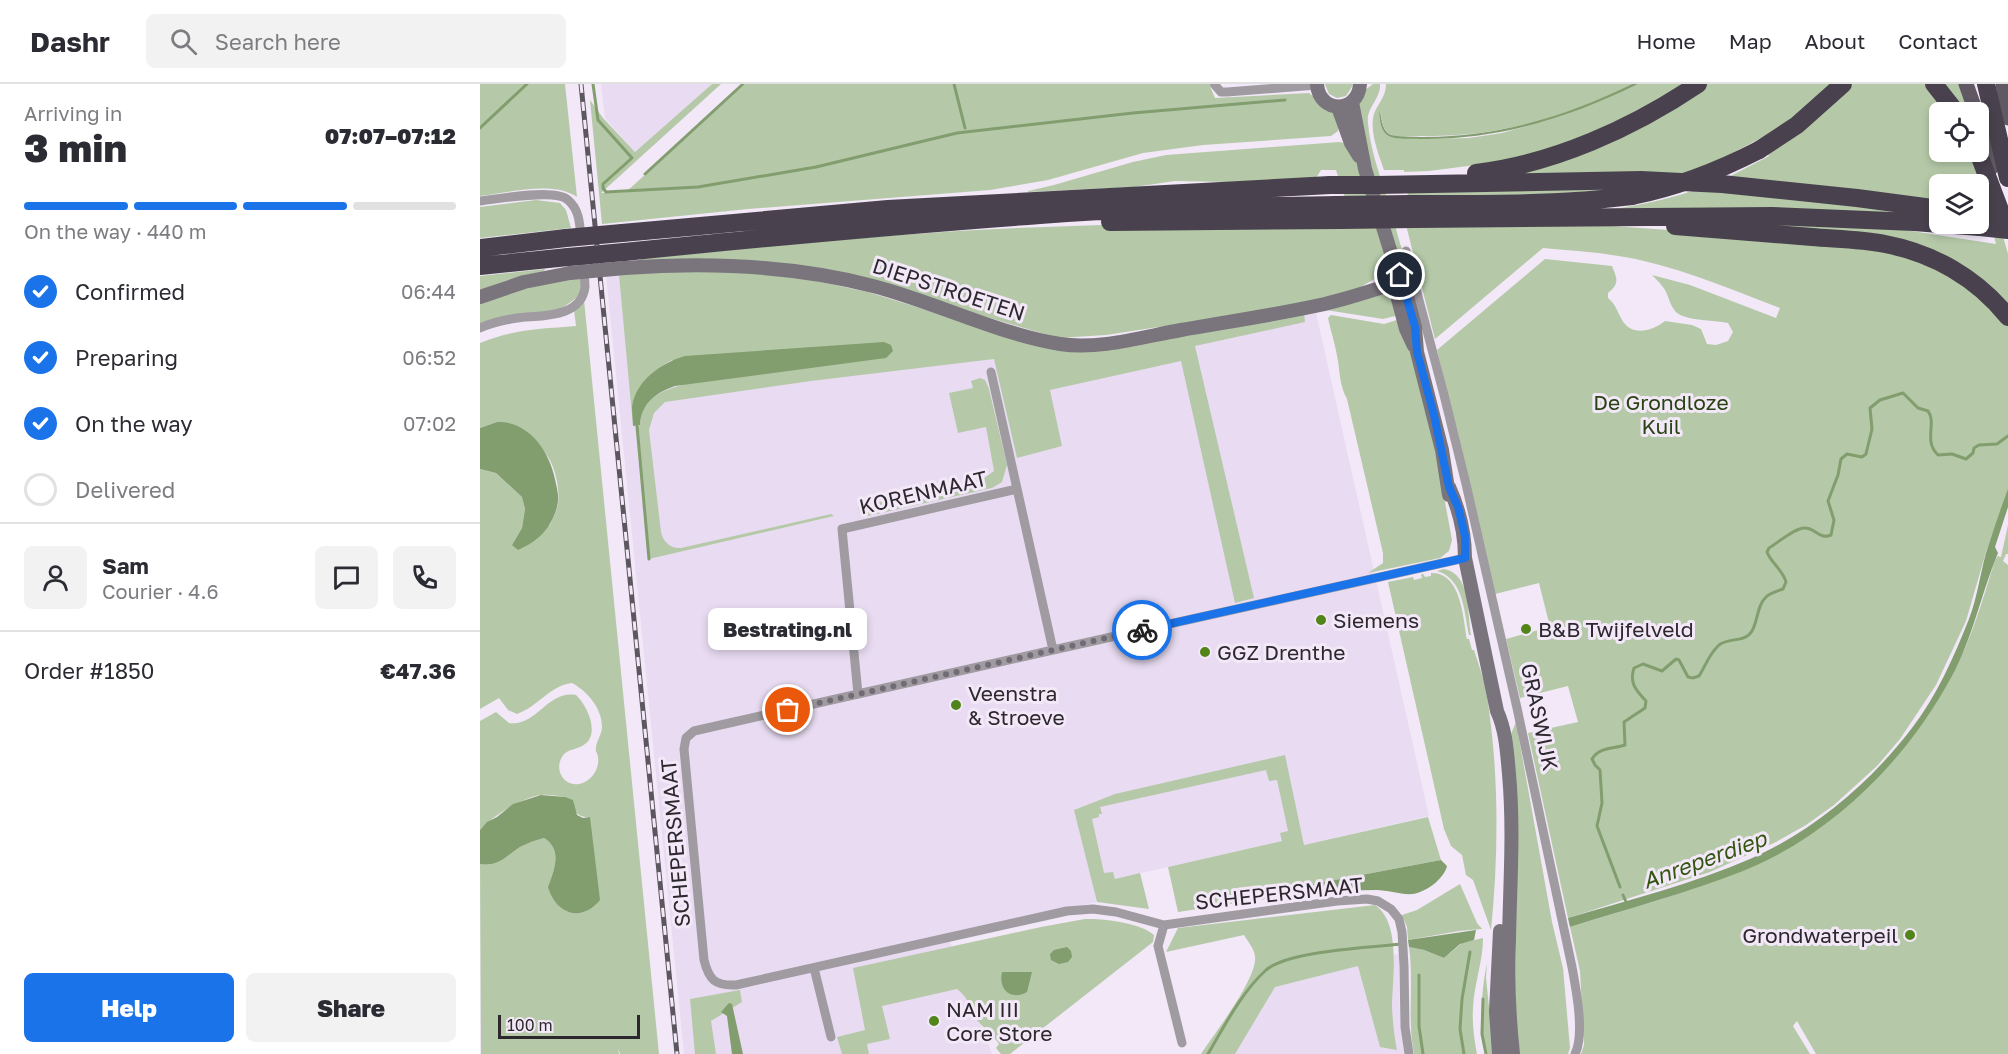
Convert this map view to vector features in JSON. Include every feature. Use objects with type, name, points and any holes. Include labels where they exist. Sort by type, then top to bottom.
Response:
[{"type":"highway","points":[[480,266],[569,265],[624,251],[912,208],[1330,185],[1377,185],[1484,172],[1520,164],[1582,145],[1633,123],[1698,84]]},
{"type":"highway","points":[[1412,212],[1598,200],[1667,189],[1705,176],[1759,150],[1797,125],[1843,84]]},
{"type":"highway","points":[[1934,84],[1948,102]]},
{"type":"highway","points":[[1986,84],[2008,178]]},
{"type":"highway","points":[[1982,162],[2007,224]]},
{"type":"highway","points":[[1403,182],[1641,180],[1722,183],[1929,208]]},
{"type":"highway","points":[[480,248],[566,238],[624,251],[1041,214],[1140,209],[1773,216],[1929,222]]},
{"type":"highway","points":[[1614,216],[1660,225],[1852,240],[1895,246],[1914,251],[1956,270],[1989,296],[2008,317]]},
{"type":"highway","points":[[1989,221],[2007,224]]},
{"type":"main road","points":[[1317,84],[1321,98],[1338,107],[1352,102],[1361,84]]},
{"type":"main road","points":[[1966,84],[1972,102]]},
{"type":"main road","points":[[2003,84],[2008,118]]},
{"type":"main road","name":"GRASWIJK","points":[[1352,102],[1365,169],[1391,253],[1391,270],[1399,282],[1415,327],[1417,352],[1434,415],[1449,487],[1458,507],[1463,528],[1465,558],[1497,711],[1504,726],[1512,811],[1508,966],[1513,1054]]},
{"type":"main road","name":"GRASWIJK","points":[[1338,107],[1365,169]]},
{"type":"main road","points":[[1989,158],[2007,224]]},
{"type":"main road","name":"DIEPSTROETEN","points":[[624,251],[670,265],[750,265],[834,277],[883,289],[1016,333],[1061,344],[1080,345],[1132,339],[1304,308],[1399,282]]},
{"type":"main road","points":[[480,297],[569,265]]},
{"type":"main road","name":"GRASWIJK","points":[[1497,711],[1495,728],[1503,789],[1505,841],[1496,996],[1499,1054]]},
{"type":"street","points":[[1214,84],[1221,92],[1227,92],[1317,84]]},
{"type":"street","points":[[480,201],[554,194],[567,198],[579,220],[585,287],[577,303],[562,312],[505,320],[480,328]]},
{"type":"street","name":"GRASWIJK","points":[[1406,251],[1466,484],[1572,967],[1576,987],[1579,1035],[1575,1054]]},
{"type":"street","name":"KORENMAAT","points":[[991,372],[1053,650]]},
{"type":"street","name":"KORENMAAT","points":[[858,694],[842,529],[1017,489]]},
{"type":"street","points":[[858,694],[1465,558]]},
{"type":"street","name":"SCHEPERSMAAT","points":[[858,694],[694,731],[686,738],[684,749],[704,960],[712,979],[723,985],[736,985],[1067,910],[1093,909],[1116,912],[1164,925],[1337,901],[1367,899],[1378,901],[1399,919],[1404,954],[1405,1028],[1409,1054]]},
{"type":"street","points":[[1164,925],[1158,946],[1182,1043]]},
{"type":"street","points":[[814,968],[831,1037]]},
{"type":"shaded area","points":[[601,84],[712,84],[635,152],[605,118]]},
{"type":"shaded area","points":[[1632,84],[1638,84],[1559,117],[1478,136],[1397,138],[1385,133],[1380,119],[1379,110],[1384,129],[1396,136],[1476,134],[1555,116]]},
{"type":"shaded area","points":[[606,275],[748,276],[1089,356],[1316,313],[1429,816],[1304,845],[1282,841],[1115,879],[1093,885],[1097,902],[947,934],[992,1054],[684,1054]]},
{"type":"shaded area","points":[[884,342],[891,345],[893,351],[886,358],[675,386],[656,395],[643,410],[640,425],[633,426],[634,397],[644,381],[659,368],[676,359],[685,356]]},
{"type":"shaded area","points":[[497,422],[520,427],[537,441],[549,462],[557,490],[557,507],[551,522],[538,538],[518,550],[512,545],[522,528],[525,509],[522,497],[496,473],[480,469],[480,428]]},
{"type":"shaded area","points":[[2008,489],[2008,507],[1995,547],[1998,553],[1971,631],[1952,676],[1913,737],[1864,792],[1836,816],[1776,856],[1743,871],[1679,894],[1570,927],[1568,918],[1706,876],[1774,848],[1839,804],[1878,768],[1921,716],[1951,662],[1972,611],[1986,553]]},
{"type":"shaded area","points":[[541,795],[573,800],[577,815],[583,818],[590,817],[600,900],[585,911],[577,913],[563,909],[552,896],[548,887],[555,854],[550,843],[544,838],[520,847],[497,862],[480,864],[480,830],[487,822],[513,804]]},
{"type":"shaded area","points":[[1441,860],[1447,866],[1442,876],[1429,888],[1418,893],[1361,890],[1257,900],[1266,894],[1287,889]]},
{"type":"shaded area","points":[[1476,930],[1474,940],[1460,944],[1444,958],[1409,947],[1408,940]]},
{"type":"shaded area","points":[[1067,947],[1072,957],[1068,962],[1059,964],[1051,960],[1050,954],[1054,950]]},
{"type":"shaded area","points":[[1399,954],[1400,1020],[1404,1054],[1218,1054],[1267,973]]},
{"type":"shaded area","points":[[1002,972],[1032,972],[1027,992],[1016,995],[1007,992],[1002,984]]},
{"type":"shaded area","points":[[729,1003],[732,1004],[743,1054],[732,1054],[727,1016],[721,1012]]},
{"type":"green space","points":[[480,84],[565,84],[577,197],[556,189],[543,188],[480,196]]},
{"type":"green space","points":[[712,84],[721,84],[601,193],[626,192],[745,84],[1209,84],[1215,98],[1309,93],[1333,112],[1339,120],[1338,131],[1331,136],[1203,145],[1143,153],[1048,180],[990,190],[748,209],[602,224],[590,100],[603,118],[635,152]]},
{"type":"green space","points":[[1325,84],[1353,85],[1346,96],[1337,98],[1329,94]]},
{"type":"green space","points":[[1373,84],[1380,84],[1380,89],[1369,112],[1369,132],[1407,268],[1405,270],[1402,268],[1371,169],[1358,105],[1365,90]]},
{"type":"green space","points":[[1386,84],[1632,84],[1554,116],[1528,124],[1474,134],[1392,135],[1385,129],[1379,110],[1384,131],[1390,136],[1436,139],[1469,138],[1502,133],[1545,121],[1638,84],[1686,84],[1638,113],[1553,148],[1491,163],[1404,172],[1404,170],[1384,170],[1377,150],[1373,121]]},
{"type":"green space","points":[[1705,84],[1838,84],[1823,99],[1761,138],[1715,162],[1682,174],[1484,178]]},
{"type":"green space","points":[[1853,84],[1930,84],[1944,102],[1929,102],[1929,162],[1979,162],[1984,174],[1929,174],[1929,200],[1723,180],[1769,156],[1768,154],[1832,105]]},
{"type":"green space","points":[[1938,84],[1962,84],[1968,102],[1952,102]]},
{"type":"green space","points":[[1345,143],[1355,154],[1386,256],[1385,268],[1376,278],[1357,289],[1331,297],[1250,313],[1106,335],[1058,338],[846,276],[641,262],[640,259],[856,238],[1018,228],[1142,225],[1354,225],[1336,170],[1321,170],[1316,178],[1228,182],[1175,181],[1134,187],[1028,192],[1166,155]]},
{"type":"green space","points":[[1550,183],[1619,190],[1410,201],[1406,189]]},
{"type":"green space","points":[[1703,187],[1929,213],[1615,209]]},
{"type":"green space","points":[[1989,188],[2008,254],[2008,312],[1937,257],[1662,220],[1853,222],[1996,244],[1989,217]]},
{"type":"green space","points":[[536,200],[560,203],[566,210],[571,228],[480,238],[480,207]]},
{"type":"green space","name":"De Grondloze Kuil","points":[[1406,225],[1613,226],[1861,244],[1947,270],[2008,323],[2008,491],[1986,552],[1966,621],[1936,685],[1900,739],[1877,766],[1834,805],[1806,825],[1776,842],[1710,872],[1568,918],[1528,733],[1578,722],[1568,686],[1520,698],[1506,639],[1550,627],[1539,583],[1495,594],[1437,350],[1545,259],[1612,266],[1616,281],[1608,293],[1608,298],[1625,324],[1635,330],[1647,330],[1665,321],[1692,325],[1701,329],[1707,344],[1716,345],[1728,341],[1733,332],[1728,323],[1693,319],[1680,315],[1672,307],[1664,288],[1652,275],[1690,285],[1776,318],[1780,308],[1661,265],[1607,254],[1543,248],[1435,339]]},
{"type":"green space","points":[[545,269],[544,271],[514,278],[480,290],[480,276]]},
{"type":"green space","points":[[719,269],[807,279],[868,292],[1050,348],[1304,313],[1305,322],[1195,346],[1254,598],[1235,603],[1181,361],[1050,390],[1062,446],[1017,458],[994,359],[811,381],[665,402],[654,413],[649,430],[661,532],[668,544],[681,548],[831,514],[834,516],[649,559],[637,426],[640,425],[642,414],[652,399],[677,386],[696,382],[672,360],[661,366],[640,386],[634,403],[633,426],[619,275]]},
{"type":"green space","points":[[564,279],[582,279],[580,293],[561,309],[480,324],[480,303],[529,286]]},
{"type":"green space","points":[[1380,294],[1390,299],[1399,315],[1383,319],[1326,310]]},
{"type":"green space","points":[[584,300],[659,1054],[620,1054],[618,1048],[619,1054],[481,1054],[480,864],[497,862],[520,847],[544,838],[550,843],[555,854],[548,887],[590,817],[578,814],[565,797],[541,795],[508,808],[480,830],[480,721],[496,712],[509,723],[519,723],[535,715],[557,698],[576,695],[588,712],[592,726],[589,739],[585,744],[567,752],[560,762],[562,776],[569,783],[574,784],[587,781],[596,770],[598,756],[596,746],[602,727],[593,701],[572,683],[557,688],[517,714],[508,710],[499,698],[480,709],[480,469],[496,473],[522,497],[525,509],[522,528],[512,545],[550,525],[557,509],[558,497],[554,470],[545,453],[497,422],[480,428],[480,343],[516,332],[576,326],[574,310]]},
{"type":"green space","points":[[1331,315],[1384,324],[1400,319],[1420,380],[1452,540],[1449,551],[1440,558],[1368,573],[1383,563],[1383,553],[1342,385],[1328,318]]},
{"type":"green space","points":[[980,378],[985,380],[989,389],[1007,465],[1002,482],[992,488],[868,516],[860,514],[858,507],[983,479],[994,471],[986,427],[958,433],[949,393],[973,388],[971,381]]},
{"type":"green space","points":[[2008,525],[2008,554],[2003,561],[2008,565],[2008,1054],[1816,1054],[1797,1021],[1793,1026],[1810,1054],[1581,1054],[1584,1045],[1580,971],[1570,927],[1679,893],[1743,870],[1775,855],[1806,836],[1836,815],[1864,790],[1913,736],[1952,675],[1971,633],[1995,560],[1998,556],[2001,557]]},
{"type":"green space","points":[[1444,569],[1453,572],[1463,586],[1468,605],[1471,635],[1469,635],[1458,589],[1446,575],[1437,571]]},
{"type":"green space","points":[[1431,573],[1449,580],[1455,588],[1462,608],[1467,639],[1474,650],[1486,690],[1493,749],[1496,810],[1491,930],[1473,880],[1466,875],[1462,855],[1451,846],[1444,829],[1388,582],[1413,577],[1414,580],[1422,578],[1421,574],[1425,577],[1431,576]]},
{"type":"green space","points":[[1516,722],[1552,922],[1563,968],[1570,1048],[1568,1054],[1516,1054],[1509,739]]},
{"type":"green space","points":[[1285,755],[1304,845],[1428,817],[1441,860],[1287,889],[1266,894],[1257,900],[1178,912],[1168,867],[1282,841],[1280,833],[1288,831],[1277,780],[1269,781],[1266,770],[1100,807],[1102,814],[1092,819],[1104,873],[1113,872],[1115,879],[1140,873],[1149,909],[1097,902],[1074,810],[1115,794]]},
{"type":"green space","points":[[1460,884],[1477,923],[1482,929],[1408,940],[1407,927],[1402,915],[1417,910]]},
{"type":"green space","points":[[1375,905],[1383,913],[1392,938],[1394,968],[1392,1008],[1397,1050],[1380,1047],[1358,966],[1275,987],[1235,1054],[1201,1054],[1243,991],[1250,978],[1255,956],[1244,935],[1166,952],[1178,928]]},
{"type":"green space","points":[[1085,919],[1111,920],[1141,927],[1154,935],[1153,942],[1010,1054],[1001,1054],[996,1048],[999,1044],[975,1018],[965,997],[957,989],[882,1006],[890,1039],[867,1044],[869,1054],[842,1054],[837,1037],[865,1030],[853,968]]},
{"type":"green space","points":[[1483,938],[1473,1008],[1477,1054],[1414,1054],[1409,947],[1444,958],[1462,943]]},
{"type":"green space","points":[[1487,963],[1486,978],[1494,1054],[1485,1054],[1483,1030],[1482,998]]},
{"type":"green space","points":[[740,990],[742,1002],[711,1021],[716,1054],[695,1054],[690,999]]},
{"type":"waterway","points":[[480,128],[527,84]]},
{"type":"waterway","points":[[593,84],[598,120],[632,158],[603,184],[606,192],[698,187],[816,167],[957,133],[1133,113],[1285,100]]},
{"type":"waterway","points":[[645,174],[743,84]]},
{"type":"waterway","points":[[954,84],[965,128]]},
{"type":"waterway","points":[[1620,887],[1597,826],[1602,803],[1600,770],[1592,759],[1602,750],[1625,745],[1624,722],[1645,708],[1646,701],[1636,690],[1633,682],[1634,668],[1643,664],[1662,671],[1676,659],[1679,660],[1688,677],[1693,678],[1699,676],[1719,645],[1749,635],[1763,600],[1770,594],[1783,589],[1786,582],[1769,556],[1767,552],[1769,548],[1791,533],[1804,528],[1823,536],[1831,535],[1834,520],[1828,501],[1838,475],[1841,459],[1847,454],[1862,457],[1866,454],[1872,429],[1870,408],[1880,400],[1903,393],[1918,408],[1928,411],[1931,421],[1931,444],[1938,455],[1952,454],[1966,459],[1979,445],[1997,444],[2008,436]]},
{"type":"waterway","points":[[637,426],[649,559]]},
{"type":"waterway","points":[[1623,895],[1627,904]]},
{"type":"waterway","name":"Anreperdiep","points":[[1208,1054],[1234,1010],[1266,970],[1292,958],[1311,954],[1402,944]]},
{"type":"waterway","points":[[1464,1054],[1460,1029],[1462,999],[1470,952]]},
{"type":"waterway","points":[[1419,975],[1419,1026],[1423,1054]]},
{"type":"waterway","points":[[1483,999],[1482,1034],[1486,1054]]},
{"type":"railway","points":[[581,84],[677,1054]]},
{"type":"way so far","points":[[788,710],[1142,630]]},
{"type":"place","name":"Siemens","points":[[1321,620]]},
{"type":"place","name":"B&B Twijfelveld","points":[[1526,629]]},
{"type":"place","name":"GGZ Drenthe","points":[[1205,652]]},
{"type":"place","name":"Veenstra & Stroeve","points":[[956,705]]},
{"type":"place","name":"Bestrating.nl","points":[[788,710]]},
{"type":"place","name":"Grondwaterpeil","points":[[1910,935]]},
{"type":"place","name":"NAM III Core Store","points":[[934,1021]]},
{"type":"route","points":[[1142,630],[1465,558],[1465,536],[1458,507],[1449,487],[1434,415],[1417,352],[1415,327],[1400,275]]}]
